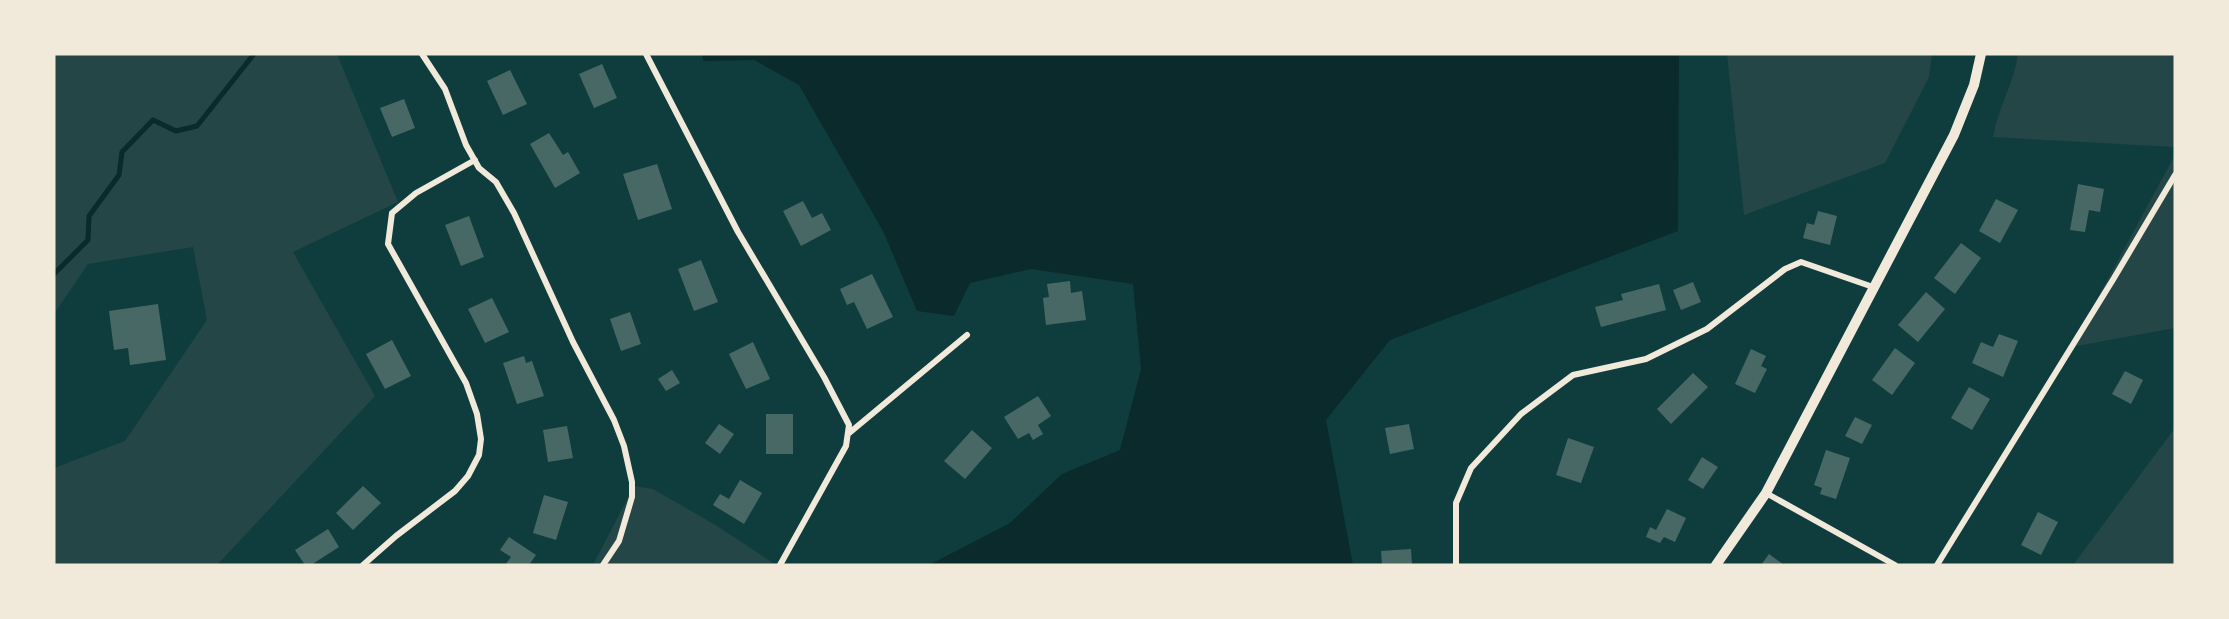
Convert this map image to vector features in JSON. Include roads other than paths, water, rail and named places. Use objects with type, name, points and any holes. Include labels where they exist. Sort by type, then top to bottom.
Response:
[{"type":"street","points":[[422,54],[444,88],[453,116],[479,168],[496,182],[514,213],[573,342],[614,420],[624,446],[632,482],[632,498],[619,541],[603,565]]},
{"type":"street","points":[[646,54],[738,232],[849,425],[846,446],[780,565]]},
{"type":"street","points":[[1716,565],[1766,493],[1954,135],[1974,85],[1981,54]]},
{"type":"street","points":[[363,565],[396,536],[455,491],[468,476],[479,455],[481,439],[477,414],[466,383],[388,244],[392,213],[416,193],[475,160]]},
{"type":"street","points":[[1937,565],[2175,175]]},
{"type":"street","points":[[1456,565],[1456,503],[1471,468],[1521,414],[1573,375],[1646,359],[1707,329],[1785,269],[1801,262],[1873,287]]},
{"type":"street","points":[[848,434],[967,335]]},
{"type":"street","points":[[1766,493],[1895,565]]},
{"type":"waterway","points":[[54,274],[88,240],[89,216],[119,175],[122,152],[153,120],[176,131],[197,126],[254,54]]}]
